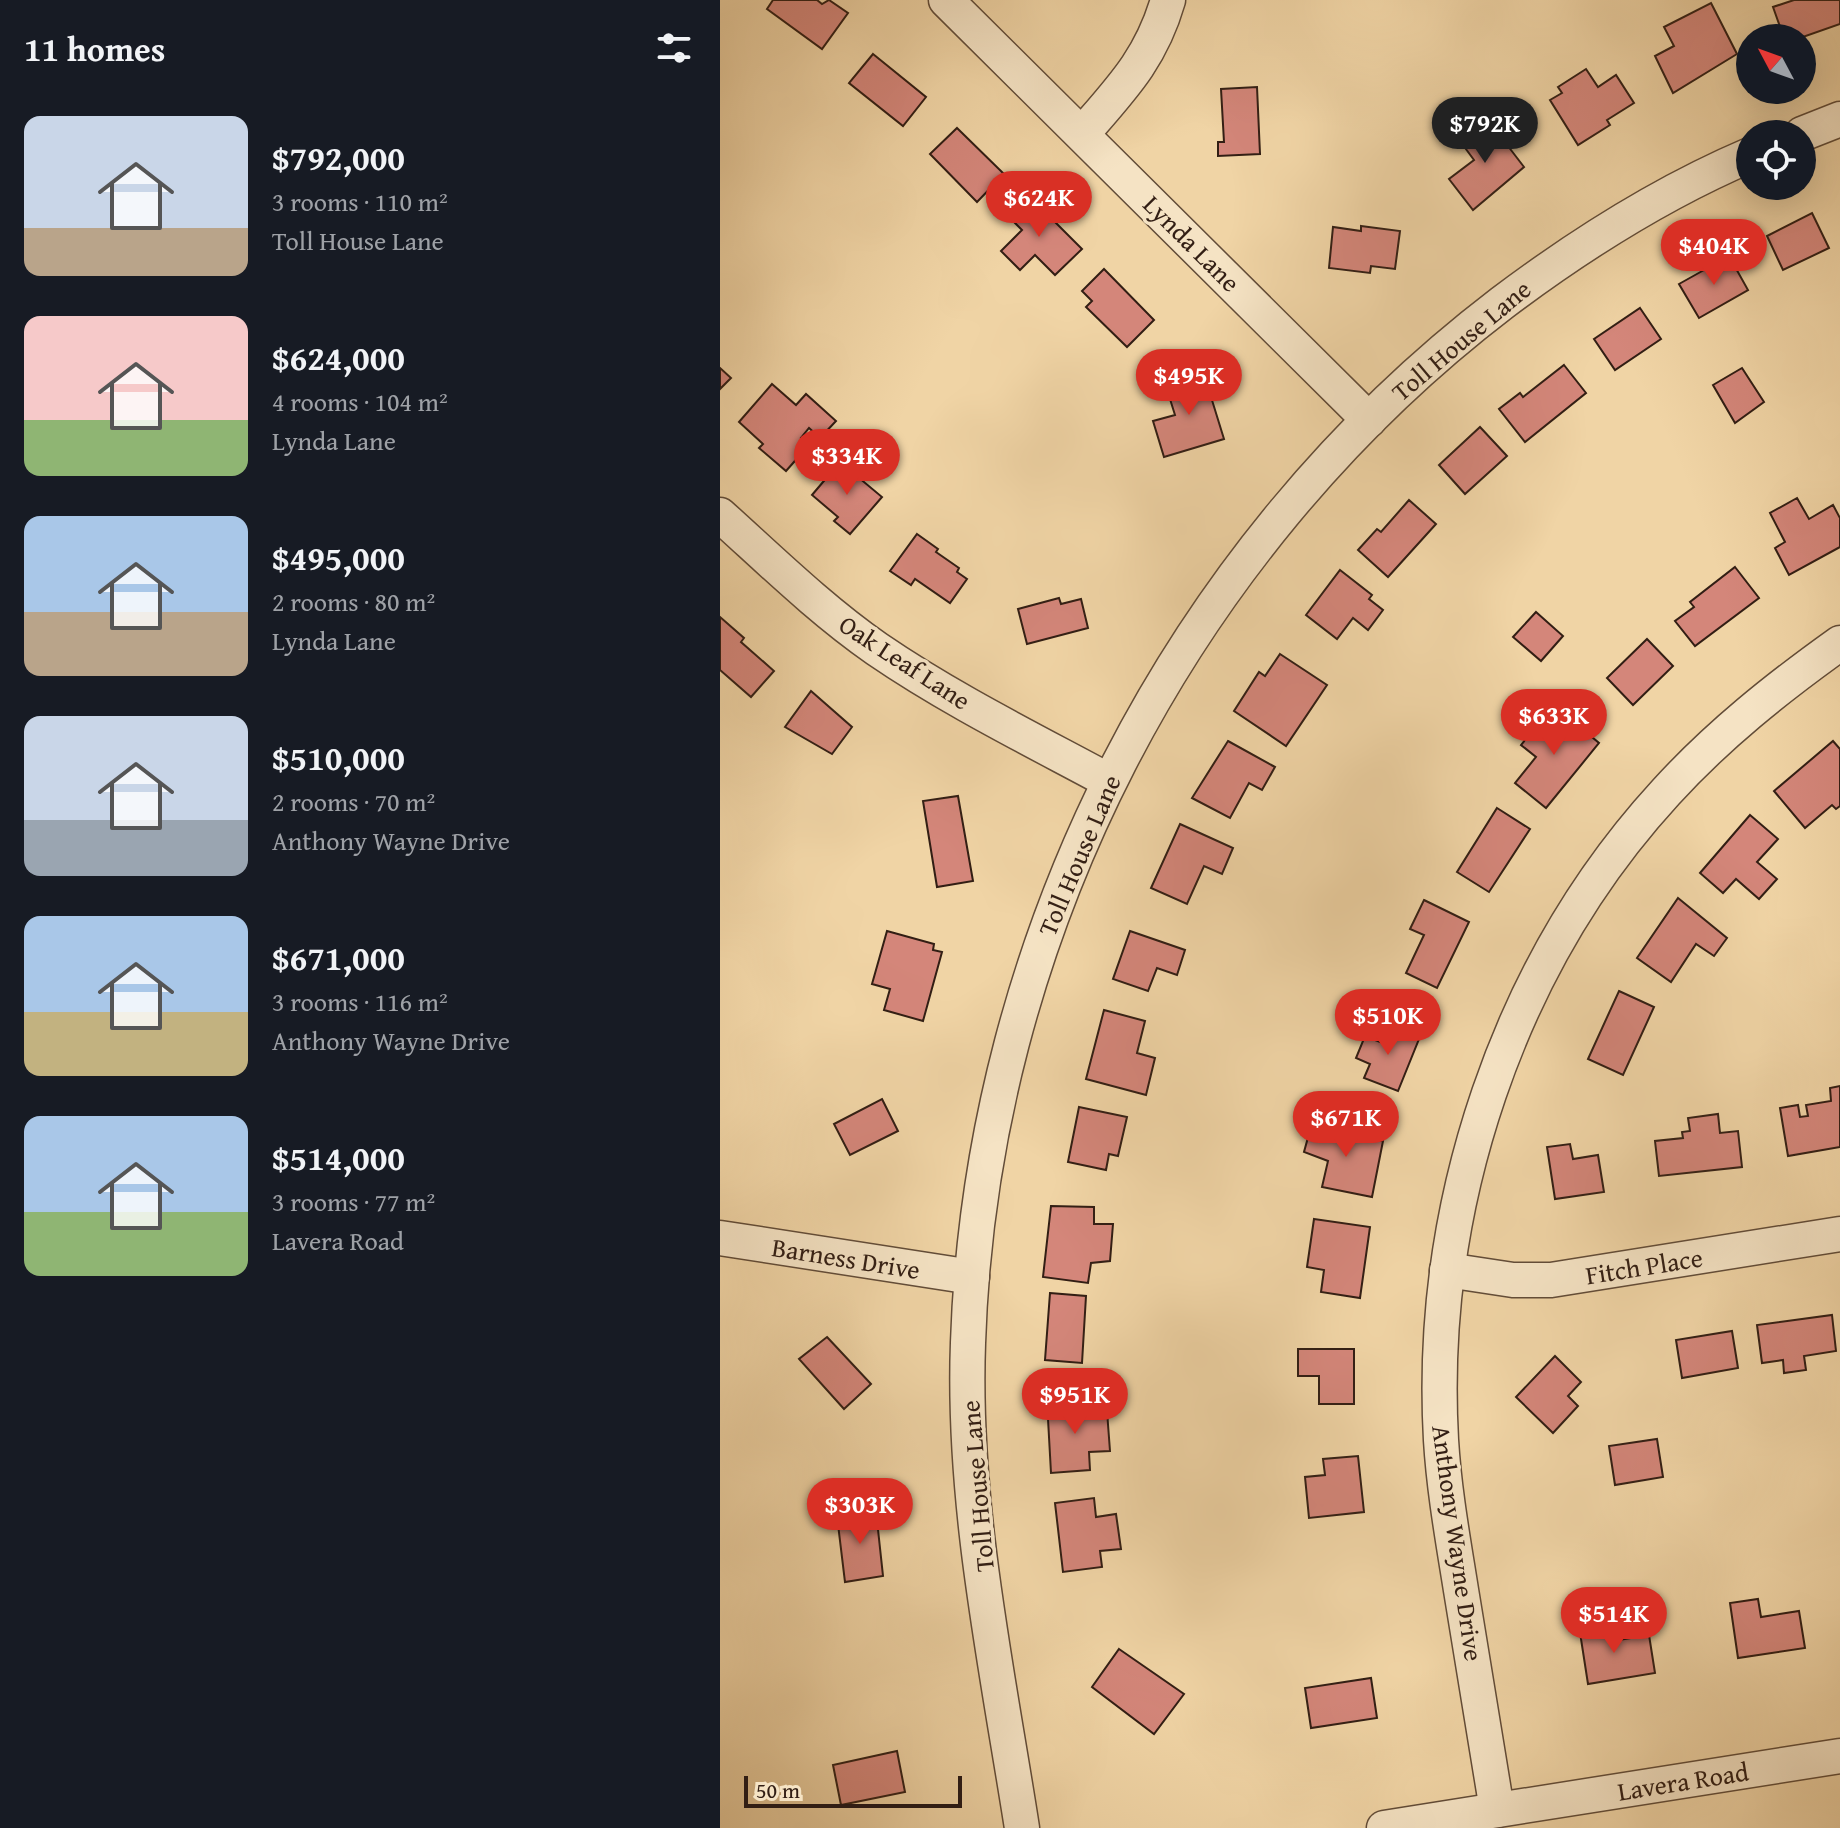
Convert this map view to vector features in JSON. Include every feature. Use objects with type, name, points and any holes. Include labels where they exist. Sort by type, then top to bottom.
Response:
[{"type":"street","name":"Lynda Lane","points":[[946,0],[1369,420]]},
{"type":"street","points":[[1082,134],[1140,68],[1158,35],[1168,0]]},
{"type":"street","points":[[1816,128],[1840,119]]},
{"type":"street","name":"Toll House Lane","points":[[1022,1828],[974,1502],[967,1345],[987,1157],[1015,1027],[1057,898],[1109,781],[1189,641],[1288,507],[1369,420],[1466,331],[1548,268],[1604,231],[1736,162]]},
{"type":"street","name":"Oak Leaf Lane","points":[[720,515],[817,602],[874,647],[921,678],[1109,781]]},
{"type":"street","name":"Anthony Wayne Drive","points":[[1497,1810],[1447,1503],[1441,1441],[1440,1363],[1447,1270],[1463,1183],[1506,1047],[1547,961],[1580,905],[1626,840],[1715,743],[1774,691],[1840,643]]},
{"type":"street","name":"Fitch Place","points":[[1447,1270],[1513,1280],[1551,1280],[1840,1234]]},
{"type":"street","name":"Barness Drive","points":[[720,1238],[972,1277]]},
{"type":"street","name":"Lavera Road","points":[[1384,1828],[1840,1756]]},
{"type":"building","points":[[773,0],[817,0],[822,4],[829,0],[848,13],[822,49],[767,9]]},
{"type":"building","points":[[1794,0],[1840,0],[1840,24],[1816,32],[1816,24],[1779,24],[1773,7]]},
{"type":"building","points":[[1711,3],[1736,55],[1673,93],[1655,56],[1674,46],[1664,27]]},
{"type":"building","points":[[873,54],[926,97],[903,126],[849,83]]},
{"type":"building","points":[[1586,69],[1598,87],[1616,75],[1634,103],[1607,120],[1610,125],[1578,145],[1550,100],[1562,93],[1558,87]]},
{"type":"building","points":[[1257,87],[1260,154],[1218,156],[1218,142],[1224,142],[1221,89]]},
{"type":"building","points":[[1488,120],[1524,167],[1473,210],[1449,179],[1474,160],[1460,141]]},
{"type":"building","points":[[957,128],[1004,174],[977,202],[930,154]]},
{"type":"building","points":[[1028,195],[1082,249],[1055,275],[1035,255],[1020,270],[1001,251],[1022,230],[1008,216]]},
{"type":"building","points":[[1812,213],[1829,248],[1783,270],[1767,236]]},
{"type":"building","points":[[1361,226],[1400,231],[1395,269],[1371,266],[1370,273],[1329,268],[1333,227],[1361,231]]},
{"type":"building","points":[[1729,256],[1748,290],[1699,318],[1679,284]]},
{"type":"building","points":[[1104,269],[1154,320],[1127,347],[1086,307],[1092,301],[1082,291]]},
{"type":"building","points":[[1640,308],[1661,339],[1615,370],[1594,339]]},
{"type":"building","points":[[1564,365],[1586,393],[1525,442],[1499,409],[1520,393],[1523,397]]},
{"type":"building","points":[[720,368],[731,378],[720,389]]},
{"type":"building","points":[[1742,368],[1764,402],[1735,423],[1713,385]]},
{"type":"building","points":[[1203,371],[1224,439],[1164,457],[1153,421],[1175,415],[1165,383]]},
{"type":"building","points":[[772,384],[796,405],[806,394],[836,421],[820,438],[809,428],[801,438],[809,445],[786,471],[759,448],[763,444],[739,422]]},
{"type":"building","points":[[1480,427],[1507,456],[1465,494],[1439,465]]},
{"type":"building","points":[[840,462],[882,497],[850,534],[834,521],[838,517],[812,495]]},
{"type":"building","points":[[1797,498],[1809,519],[1833,505],[1840,518],[1840,547],[1789,575],[1775,548],[1785,542],[1770,513]]},
{"type":"building","points":[[1409,500],[1436,524],[1388,577],[1358,550],[1377,529],[1381,532]]},
{"type":"building","points":[[917,534],[938,549],[936,552],[959,568],[957,572],[967,579],[950,603],[915,579],[911,585],[890,571]]},
{"type":"building","points":[[1735,567],[1759,598],[1695,646],[1675,621],[1694,607],[1690,602]]},
{"type":"building","points":[[1340,570],[1372,595],[1369,599],[1383,610],[1368,630],[1353,618],[1337,639],[1306,615]]},
{"type":"building","points":[[1059,598],[1061,604],[1081,599],[1088,628],[1027,644],[1018,609]]},
{"type":"building","points":[[1536,612],[1563,636],[1541,661],[1513,637]]},
{"type":"building","points":[[720,617],[744,638],[741,642],[774,671],[751,697],[720,670]]},
{"type":"building","points":[[1647,639],[1673,666],[1633,705],[1607,678]]},
{"type":"building","points":[[1280,654],[1327,685],[1286,746],[1234,711],[1259,672],[1265,676]]},
{"type":"building","points":[[811,691],[852,727],[832,754],[785,727]]},
{"type":"building","points":[[1550,709],[1565,722],[1568,717],[1599,743],[1546,808],[1515,783],[1536,757],[1521,745]]},
{"type":"building","points":[[1228,741],[1275,767],[1262,790],[1249,783],[1230,818],[1192,798]]},
{"type":"building","points":[[1833,741],[1840,749],[1840,806],[1836,809],[1832,805],[1805,828],[1774,791]]},
{"type":"building","points":[[958,796],[973,881],[937,887],[923,801]]},
{"type":"building","points":[[1497,808],[1530,829],[1489,892],[1457,872]]},
{"type":"building","points":[[1750,815],[1778,839],[1757,862],[1777,879],[1759,899],[1736,879],[1723,893],[1700,873]]},
{"type":"building","points":[[1180,824],[1233,848],[1222,874],[1204,866],[1187,904],[1151,888]]},
{"type":"building","points":[[1678,898],[1727,938],[1714,956],[1696,944],[1671,982],[1637,958]]},
{"type":"building","points":[[1424,900],[1469,922],[1437,988],[1406,973],[1424,935],[1410,929]]},
{"type":"building","points":[[887,931],[934,944],[933,950],[942,952],[923,1021],[884,1010],[890,989],[872,984]]},
{"type":"building","points":[[1130,931],[1185,950],[1177,975],[1157,968],[1148,991],[1113,979]]},
{"type":"building","points":[[1619,991],[1654,1007],[1623,1075],[1588,1059]]},
{"type":"building","points":[[1104,1010],[1145,1021],[1137,1053],[1155,1058],[1146,1095],[1086,1079]]},
{"type":"building","points":[[1387,1026],[1419,1039],[1398,1091],[1364,1078],[1370,1064],[1356,1058],[1365,1036],[1380,1042]]},
{"type":"building","points":[[1840,1086],[1840,1147],[1788,1156],[1780,1108],[1798,1105],[1800,1117],[1808,1116],[1806,1105],[1831,1101],[1830,1088]]},
{"type":"building","points":[[882,1099],[898,1131],[850,1155],[834,1124]]},
{"type":"building","points":[[1079,1107],[1127,1117],[1118,1156],[1109,1154],[1106,1170],[1068,1162]]},
{"type":"building","points":[[1718,1114],[1720,1133],[1738,1131],[1742,1167],[1659,1176],[1655,1141],[1683,1138],[1682,1132],[1690,1131],[1688,1118]]},
{"type":"building","points":[[1312,1123],[1383,1141],[1372,1197],[1322,1187],[1328,1161],[1304,1152]]},
{"type":"building","points":[[1570,1144],[1573,1159],[1598,1155],[1604,1192],[1555,1199],[1547,1147]]},
{"type":"building","points":[[1051,1206],[1094,1207],[1094,1224],[1113,1224],[1110,1261],[1091,1263],[1088,1283],[1043,1277]]},
{"type":"building","points":[[1314,1219],[1370,1227],[1360,1298],[1321,1292],[1324,1270],[1307,1267]]},
{"type":"building","points":[[1050,1293],[1086,1296],[1082,1363],[1045,1360]]},
{"type":"building","points":[[1832,1315],[1836,1351],[1804,1356],[1806,1370],[1784,1373],[1783,1360],[1762,1363],[1757,1325]]},
{"type":"building","points":[[1732,1331],[1738,1368],[1682,1378],[1676,1340]]},
{"type":"building","points":[[827,1337],[871,1384],[844,1409],[799,1359]]},
{"type":"building","points":[[1298,1349],[1354,1349],[1354,1404],[1319,1404],[1319,1376],[1298,1376]]},
{"type":"building","points":[[1555,1356],[1581,1382],[1568,1396],[1578,1406],[1553,1433],[1516,1397]]},
{"type":"building","points":[[1076,1399],[1077,1413],[1107,1411],[1110,1451],[1089,1452],[1090,1470],[1051,1473],[1047,1401]]},
{"type":"building","points":[[1657,1439],[1663,1477],[1615,1485],[1609,1446]]},
{"type":"building","points":[[1358,1456],[1364,1512],[1309,1518],[1305,1477],[1325,1475],[1323,1459]]},
{"type":"building","points":[[1094,1498],[1096,1517],[1116,1514],[1121,1549],[1100,1551],[1102,1567],[1063,1572],[1055,1503]]},
{"type":"building","points":[[876,1511],[883,1576],[845,1582],[837,1516]]},
{"type":"building","points":[[1758,1599],[1761,1617],[1799,1611],[1805,1648],[1738,1658],[1730,1603]]},
{"type":"building","points":[[1609,1621],[1612,1641],[1649,1635],[1655,1673],[1588,1684],[1579,1626]]},
{"type":"building","points":[[1119,1649],[1184,1694],[1154,1734],[1092,1687]]},
{"type":"building","points":[[1371,1678],[1377,1718],[1311,1728],[1305,1688]]},
{"type":"building","points":[[897,1751],[905,1792],[841,1805],[833,1765]]}]
